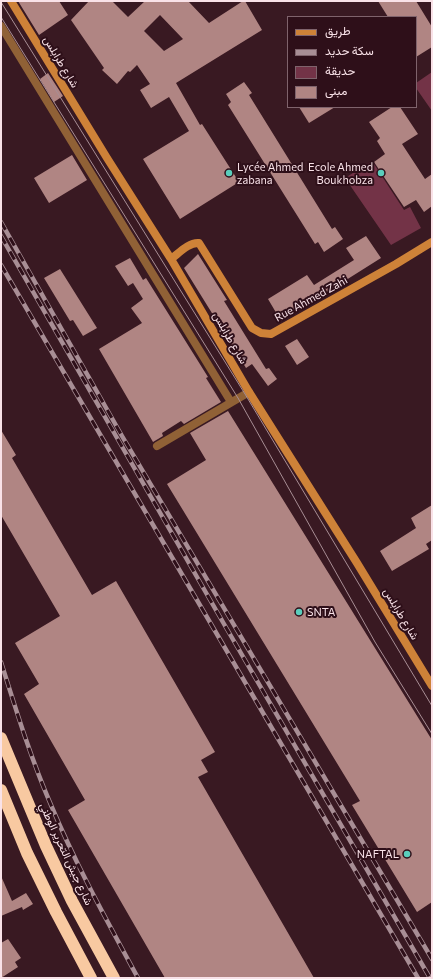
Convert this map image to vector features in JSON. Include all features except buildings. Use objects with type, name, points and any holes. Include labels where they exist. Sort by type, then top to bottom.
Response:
[{"type":"highway","name":"شارع جيش التحرير الوطني","points":[[1,738],[43,838],[69,894],[114,978]]},
{"type":"highway","points":[[1,790],[27,854],[91,978]]},
{"type":"main road","name":"شارع طرابلس","points":[[11,1],[98,144],[171,259],[249,392],[357,563],[432,686]]},
{"type":"main road","name":"Rue Ahmed Zahi","points":[[171,259],[188,246],[194,243],[199,243],[252,328],[260,333],[271,334],[396,264],[432,242]]},
{"type":"street","points":[[1,26],[231,402]]},
{"type":"street","points":[[158,446],[249,392]]},
{"type":"green space","points":[[432,72],[432,111],[417,89],[417,82]]},
{"type":"green space","points":[[372,161],[404,210],[410,207],[421,228],[391,245],[345,178]]},
{"type":"tram line","points":[[1,2],[245,394],[432,706]]},
{"type":"tram line","points":[[1,17],[238,398],[375,642],[432,734]]},
{"type":"railway","points":[[1,222],[122,436],[432,959]]},
{"type":"railway","points":[[1,236],[430,978]]},
{"type":"railway","points":[[1,265],[418,978]]},
{"type":"railway","points":[[1,662],[30,752],[44,788],[92,893],[138,978]]},
{"type":"place","name":"Lycée Ahmed zabana","points":[[229,173]]},
{"type":"place","name":"Ecole Ahmed Boukhobza","points":[[381,173]]},
{"type":"place","name":"SNTA","points":[[299,612]]},
{"type":"place","name":"NAFTAL","points":[[407,854]]}]
